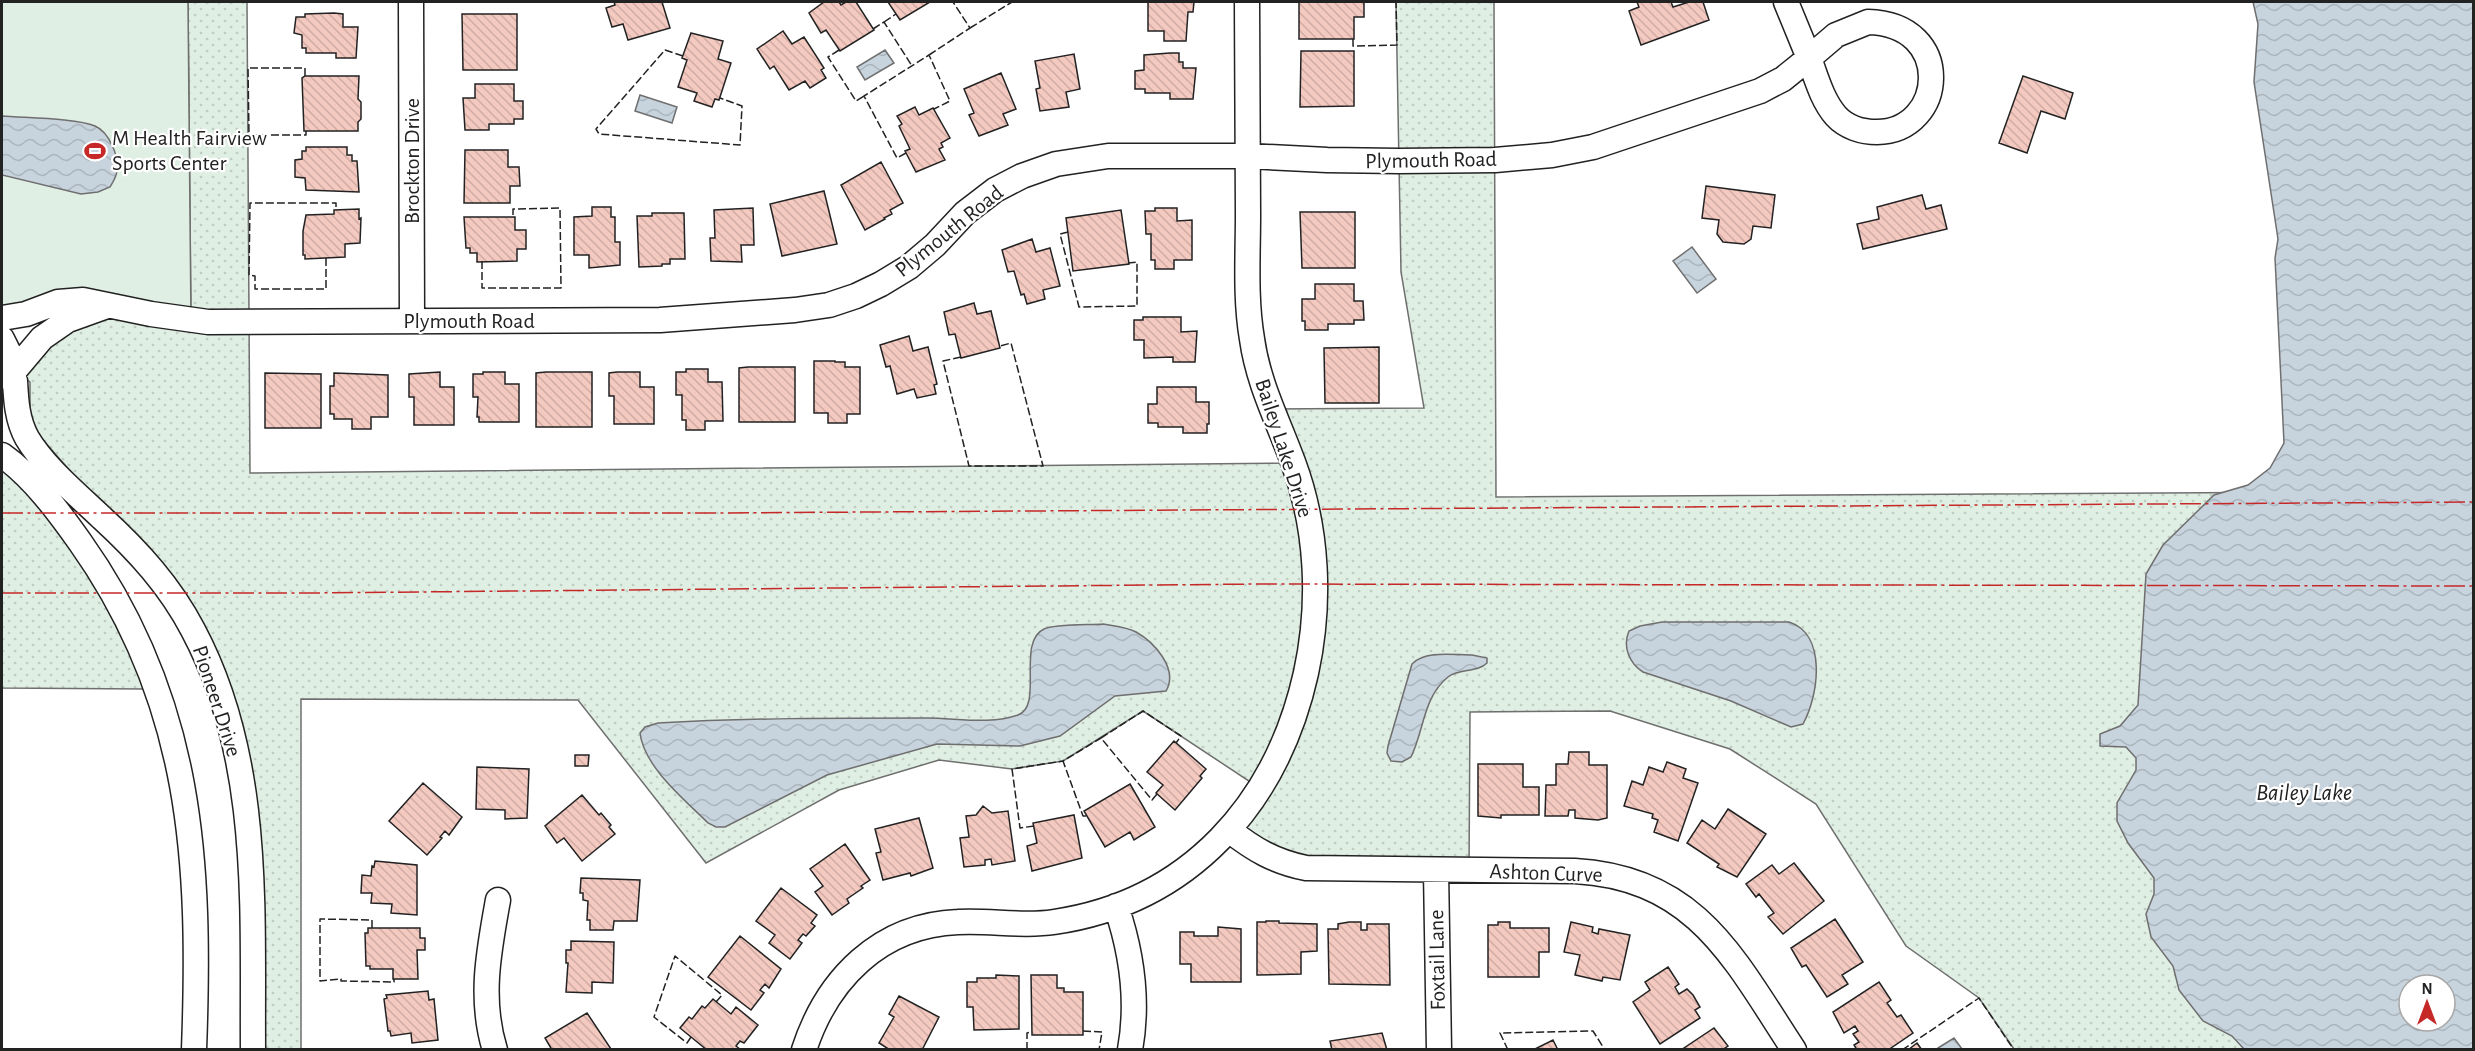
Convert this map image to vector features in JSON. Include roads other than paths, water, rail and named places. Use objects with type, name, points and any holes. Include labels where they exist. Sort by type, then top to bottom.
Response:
[{"type":"street","name":"Brockton Drive","points":[[411,2],[412,321]]},
{"type":"street","name":"Bailey Lake Drive","points":[[804,1050],[814,1022],[837,985],[865,956],[894,939],[939,924],[964,922],[1038,924],[1073,918],[1116,906],[1176,876],[1229,830],[1261,789],[1285,742],[1305,677],[1315,603],[1313,553],[1308,513],[1294,464],[1264,392],[1251,337],[1248,297],[1247,2]]},
{"type":"street","points":[[1786,2],[1826,102],[1837,117],[1851,127],[1868,132],[1886,132],[1902,126],[1917,115],[1926,101],[1931,85],[1930,68],[1925,51],[1915,38],[1901,28],[1885,23],[1868,22],[1852,27],[1836,35],[1809,58]]},
{"type":"street","name":"Plymouth Road","points":[[2,318],[26,315],[58,302],[83,300],[208,322],[660,320],[733,316],[829,305],[868,291],[896,275],[935,245],[965,213],[1008,182],[1072,160],[1108,156],[1248,156],[1399,161],[1515,159],[1563,154],[1601,144],[1760,91],[1783,79],[1809,58]]},
{"type":"street","points":[[2,412],[9,400],[15,375],[42,338],[68,321],[107,306]]},
{"type":"street","name":"Pioneer Drive","points":[[2,339],[11,356],[18,412],[30,442],[60,477],[133,548],[159,578],[192,628],[217,684],[235,748],[248,829],[252,877],[253,1050]]},
{"type":"street","points":[[2,455],[24,473],[44,496],[93,561],[126,618],[162,702],[181,773],[191,841],[194,898],[194,1050]]},
{"type":"street","name":"Ashton Curve","points":[[1229,830],[1259,853],[1306,868],[1588,872],[1627,878],[1652,888],[1684,907],[1716,935],[1794,1050]]},
{"type":"street","name":"Foxtail Lane","points":[[1436,871],[1439,1050]]},
{"type":"street","points":[[495,1050],[488,1019],[486,982],[487,960],[498,900]]},
{"type":"street","points":[[1116,906],[1128,944],[1133,975],[1134,1021],[1130,1050]]},
{"type":"water","name":"Bailey Lake","points":[[2253,2],[2473,2],[2473,1049],[2244,1049],[2232,1036],[2203,1021],[2179,990],[2173,966],[2151,937],[2146,914],[2154,894],[2154,878],[2128,843],[2117,821],[2117,803],[2136,770],[2136,758],[2126,747],[2100,746],[2100,734],[2120,726],[2138,705],[2146,574],[2163,545],[2214,495],[2248,485],[2270,468],[2284,443],[2275,258],[2278,239],[2254,82],[2258,24]]},
{"type":"water","points":[[885,50],[894,63],[865,80],[857,67]]},
{"type":"water","points":[[640,95],[677,107],[672,123],[635,111]]},
{"type":"water","points":[[2,116],[76,121],[95,126],[105,133],[112,145],[117,164],[115,179],[110,187],[98,192],[81,194],[2,175]]},
{"type":"water","points":[[1692,247],[1716,279],[1697,293],[1673,261]]},
{"type":"water","points":[[1662,622],[1789,622],[1801,629],[1809,639],[1816,667],[1813,698],[1803,724],[1791,727],[1731,701],[1638,669],[1628,654],[1626,643],[1629,631],[1640,626]]},
{"type":"water","points":[[1103,624],[1132,630],[1157,649],[1167,665],[1169,674],[1166,691],[1115,696],[1060,736],[1020,746],[937,744],[827,775],[725,827],[716,827],[708,823],[677,793],[657,770],[643,746],[640,733],[645,727],[658,723],[792,719],[996,720],[1007,718],[1018,715],[1025,709],[1029,700],[1030,660],[1036,636],[1049,627]]},
{"type":"water","points":[[1432,655],[1472,655],[1487,658],[1487,663],[1478,668],[1452,674],[1440,685],[1429,704],[1411,757],[1402,762],[1391,761],[1387,753],[1388,746],[1412,664]]},
{"type":"water","points":[[1954,1038],[1962,1049],[1938,1048]]},
{"type":"place","name":"M Health Fairview Sports Center","points":[[95,151]]}]
